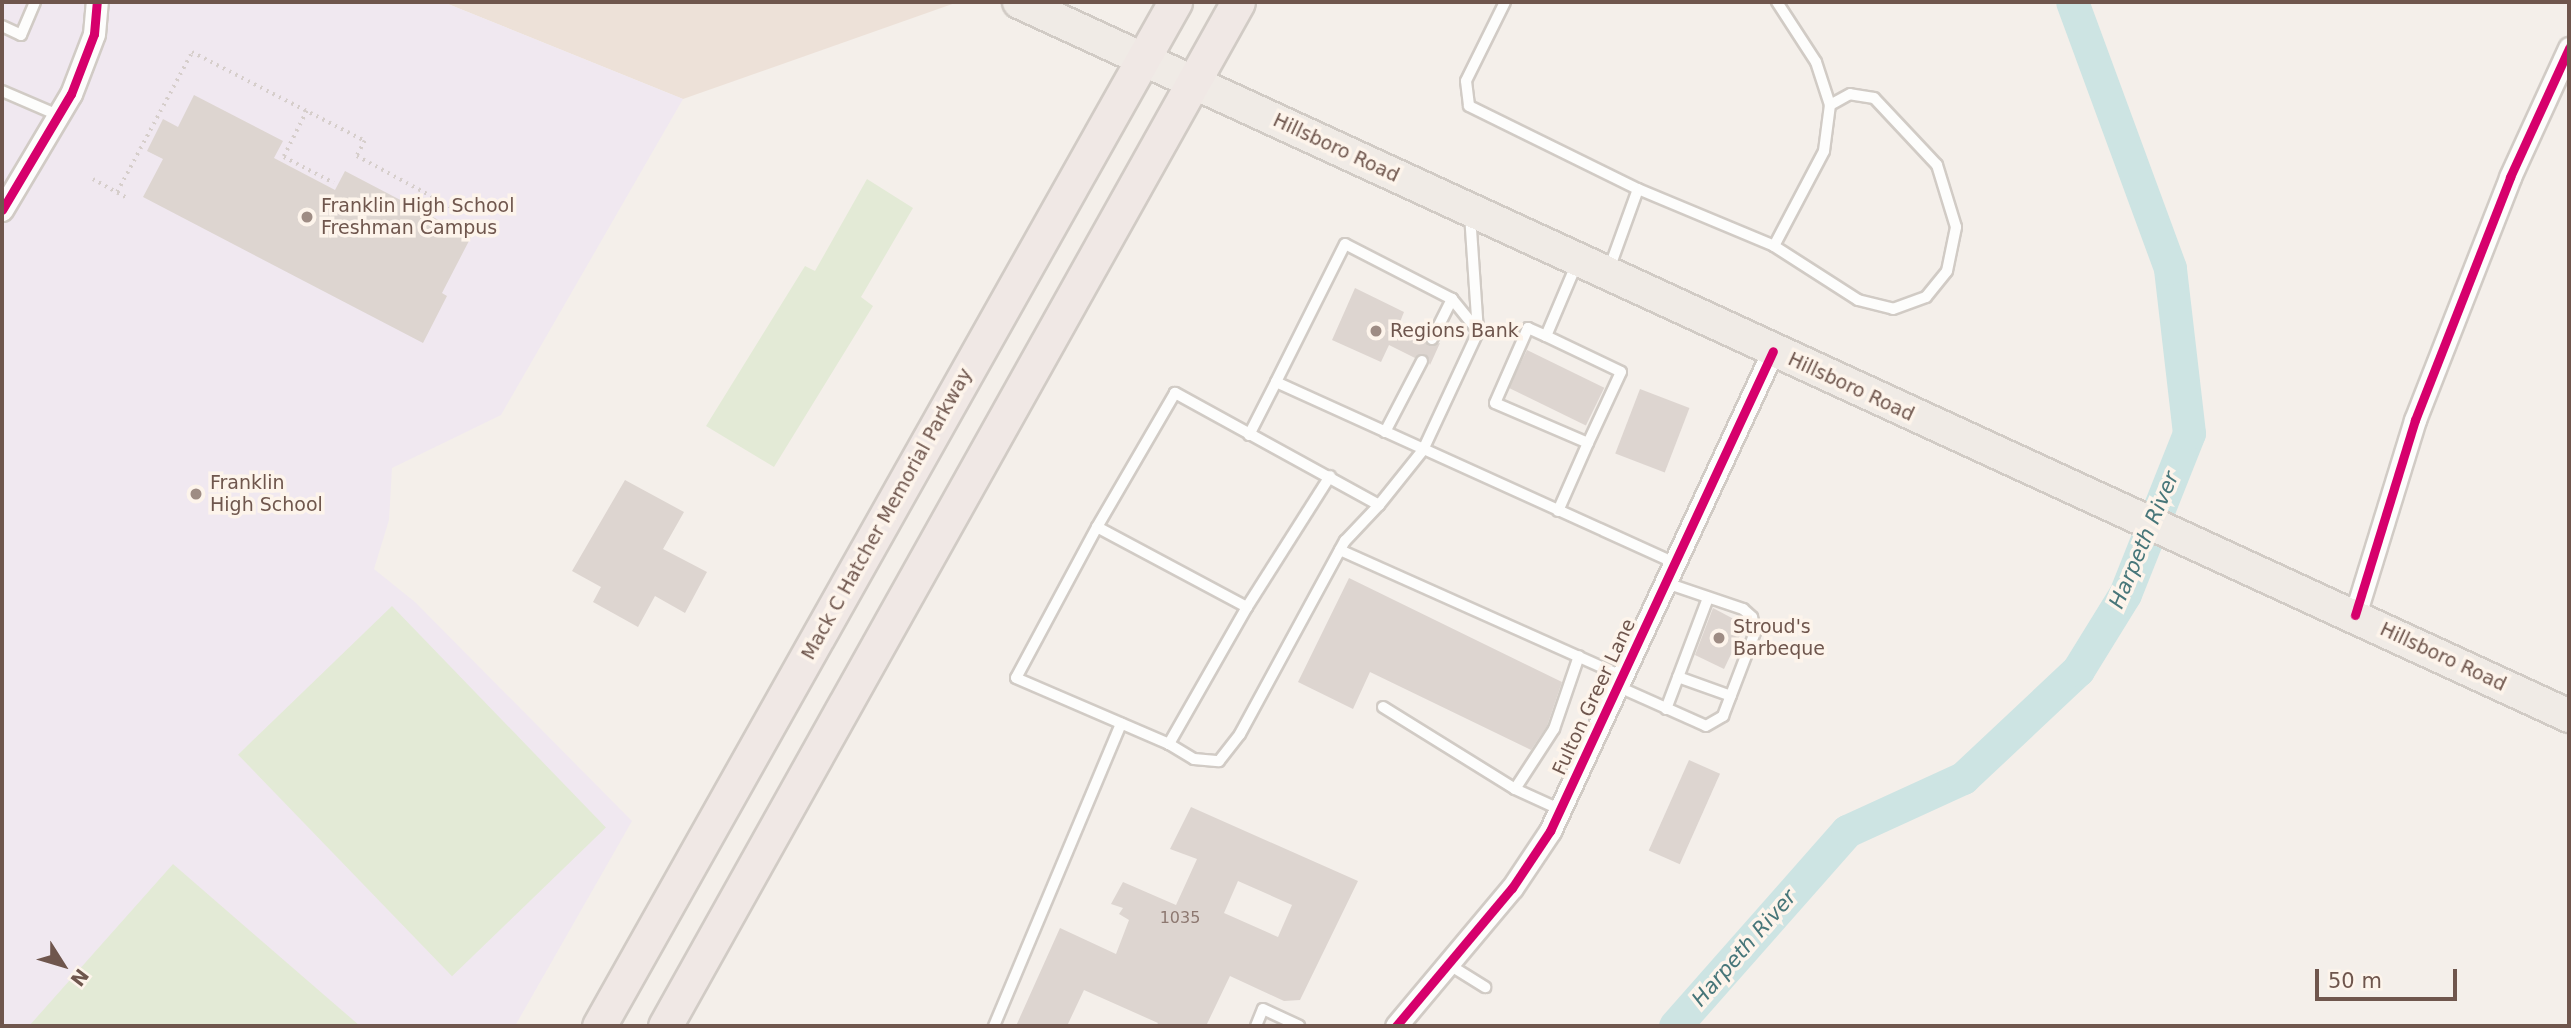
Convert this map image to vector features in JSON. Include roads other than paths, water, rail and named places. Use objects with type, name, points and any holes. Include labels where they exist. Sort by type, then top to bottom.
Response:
[{"type":"highway","name":"Mack C Hatcher Memorial Parkway","points":[[599,1026],[1175,2]]},
{"type":"highway","points":[[665,1026],[1238,2]]},
{"type":"main road","name":"Hillsboro Road","points":[[1019,2],[1954,435],[2355,615],[2569,716]]},
{"type":"street","points":[[2,210],[60,116],[94,34],[97,2]]},
{"type":"street","points":[[2355,615],[2415,420],[2510,177],[2569,48]]},
{"type":"street","name":"Fulton Greer Lane","points":[[1396,1026],[1524,872],[1561,810],[1773,351]]},
{"type":"lane","points":[[2,26],[21,35],[35,2]]},
{"type":"lane","points":[[1505,2],[1465,82],[1469,106],[1638,189],[1774,246],[1858,300],[1893,309],[1926,297],[1947,271],[1956,227],[1937,165],[1874,98],[1850,94],[1830,105]]},
{"type":"lane","points":[[1774,246],[1824,150],[1830,105],[1816,62],[1777,2]]},
{"type":"lane","points":[[2,91],[60,116]]},
{"type":"lane","points":[[1607,274],[1638,189]]},
{"type":"lane","points":[[1379,505],[1175,393],[1097,527],[1016,678],[1169,744],[1194,759],[1219,761],[1240,734],[1340,550],[1379,505],[1423,450],[1478,332],[1469,210]]},
{"type":"lane","points":[[1249,435],[1345,244],[1452,299],[1478,332]]},
{"type":"lane","points":[[1546,336],[1578,261]]},
{"type":"lane","points":[[1432,340],[1452,299]]},
{"type":"lane","points":[[1558,511],[1621,372],[1528,328],[1495,403],[1588,443]]},
{"type":"lane","points":[[1385,432],[1422,361]]},
{"type":"lane","points":[[1276,382],[1675,564]]},
{"type":"lane","points":[[1169,744],[1247,607],[1330,476]]},
{"type":"lane","points":[[1097,527],[1247,607]]},
{"type":"lane","points":[[1340,550],[1579,656],[1666,709],[1706,726],[1723,716],[1755,632],[1752,617],[1666,583]]},
{"type":"lane","points":[[1666,709],[1708,598]]},
{"type":"lane","points":[[1515,789],[1553,729],[1579,656]]},
{"type":"lane","points":[[1678,677],[1731,695]]},
{"type":"lane","points":[[1383,707],[1515,789],[1561,810]]},
{"type":"lane","points":[[994,1026],[1121,724]]},
{"type":"lane","points":[[1448,964],[1485,987]]},
{"type":"lane","points":[[1256,1026],[1263,1009],[1299,1026]]},
{"type":"waterway","name":"Harpeth River","points":[[1675,1026],[1847,831],[1963,778],[2078,670],[2125,594],[2189,433],[2170,268],[2072,2]]},
{"type":"place","name":"Franklin High School Freshman Campus","points":[[307,217]]},
{"type":"place","name":"Regions Bank","points":[[1376,331]]},
{"type":"place","name":"Franklin High School","points":[[196,494]]},
{"type":"place","name":"Stroud's Barbeque","points":[[1719,638]]}]
